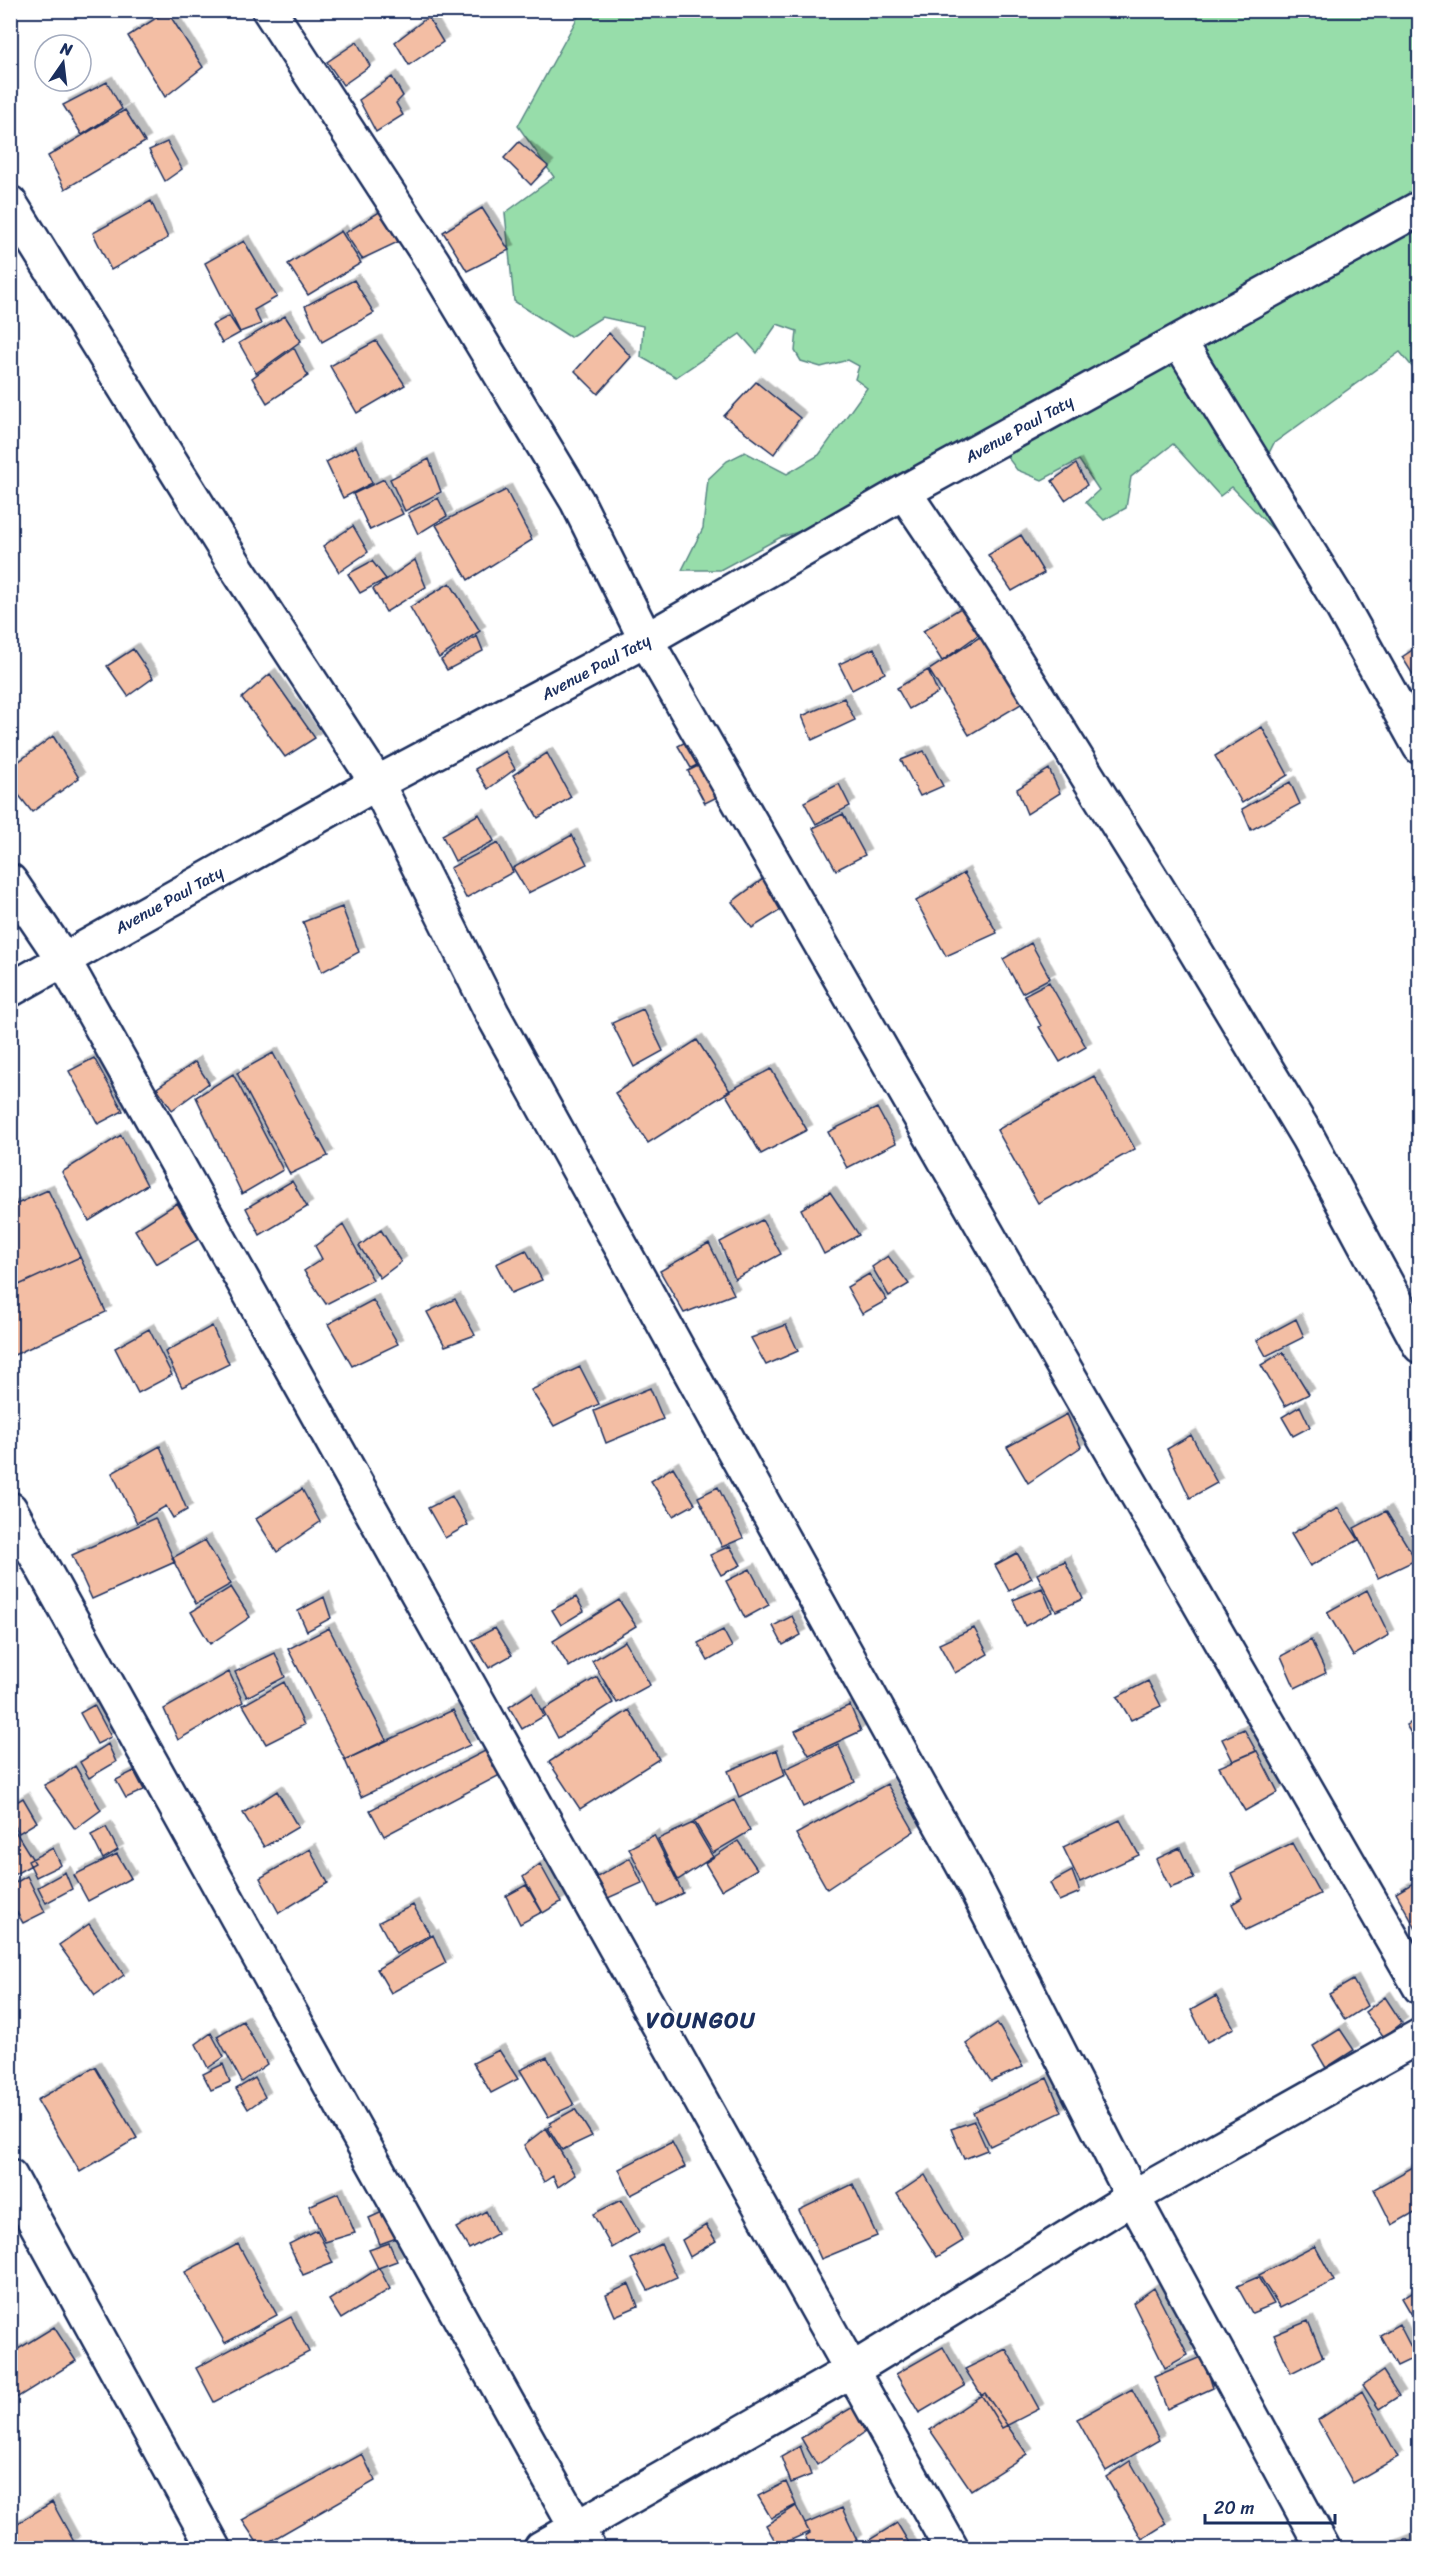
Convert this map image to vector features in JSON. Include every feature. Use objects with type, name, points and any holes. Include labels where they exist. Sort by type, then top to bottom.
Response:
[{"type":"street","points":[[269,10],[433,262],[565,482],[646,640],[1419,1986]]},
{"type":"street","points":[[10,203],[238,570],[378,783],[492,1013],[973,1883],[1133,2198],[1323,2548]]},
{"type":"street","name":"Avenue Paul Taty","points":[[10,990],[378,783],[646,640],[904,492],[1419,208]]},
{"type":"street","points":[[1179,341],[1340,603],[1419,747]]},
{"type":"street","points":[[904,492],[989,618],[1187,937],[1308,1138],[1419,1346]]},
{"type":"street","points":[[10,881],[63,959],[951,2548]]},
{"type":"street","points":[[10,1509],[582,2538]]},
{"type":"street","points":[[541,2548],[582,2538],[1133,2198],[1419,2036]]},
{"type":"street","points":[[10,2176],[214,2548]]},
{"type":"green space","points":[[578,11],[1419,11],[1419,375],[1400,352],[1274,443],[1256,479],[1310,568],[1232,487],[1220,496],[1173,444],[1131,477],[1126,508],[1104,520],[1086,502],[1099,490],[1079,460],[1042,480],[1017,470],[1006,455],[828,523],[781,537],[720,570],[682,570],[703,528],[708,479],[727,461],[745,452],[787,474],[819,455],[867,388],[855,379],[859,366],[848,360],[821,367],[801,361],[795,351],[797,331],[777,324],[757,353],[740,334],[676,377],[641,357],[643,326],[602,317],[570,337],[514,301],[505,213],[554,177],[518,126],[580,13]]},
{"type":"building","points":[[167,11],[203,67],[165,97],[128,36]]},
{"type":"building","points":[[428,17],[443,42],[409,65],[395,42]]},
{"type":"building","points":[[357,42],[370,66],[343,85],[327,62]]},
{"type":"building","points":[[392,77],[403,96],[396,103],[403,115],[376,132],[359,100]]},
{"type":"building","points":[[107,82],[122,109],[82,135],[63,105],[86,93],[93,93],[93,89]]},
{"type":"building","points":[[125,110],[145,142],[65,189],[48,156]]},
{"type":"building","points":[[167,142],[182,169],[165,181],[149,150]]},
{"type":"building","points":[[519,142],[548,166],[531,185],[504,158]]},
{"type":"building","points":[[151,201],[168,238],[111,270],[93,233]]},
{"type":"building","points":[[482,208],[509,250],[467,271],[443,232]]},
{"type":"building","points":[[381,211],[398,242],[362,259],[345,233]]},
{"type":"building","points":[[341,231],[361,263],[308,295],[288,264]]},
{"type":"building","points":[[244,241],[277,297],[254,310],[261,324],[240,332],[205,263]]},
{"type":"building","points":[[354,280],[374,313],[322,342],[305,306]]},
{"type":"building","points":[[229,316],[240,333],[222,343],[212,325]]},
{"type":"building","points":[[285,316],[301,341],[256,373],[239,343]]},
{"type":"building","points":[[609,333],[631,357],[598,394],[575,371]]},
{"type":"building","points":[[376,341],[405,385],[357,413],[330,366]]},
{"type":"building","points":[[294,348],[308,376],[267,403],[252,378]]},
{"type":"building","points":[[756,382],[800,418],[774,454],[724,416]]},
{"type":"building","points":[[356,446],[372,483],[343,498],[326,462]]},
{"type":"building","points":[[429,459],[441,492],[405,511],[390,479]]},
{"type":"building","points":[[1076,464],[1087,485],[1065,500],[1052,481]]},
{"type":"building","points":[[384,479],[403,514],[370,530],[353,494]]},
{"type":"building","points":[[506,490],[532,540],[468,580],[436,525]]},
{"type":"building","points":[[438,498],[447,516],[418,534],[408,513]]},
{"type":"building","points":[[353,526],[368,552],[339,572],[323,546]]},
{"type":"building","points":[[1021,535],[1044,573],[1012,591],[988,555]]},
{"type":"building","points":[[415,560],[426,587],[386,612],[373,589]]},
{"type":"building","points":[[372,561],[386,579],[360,593],[348,574]]},
{"type":"building","points":[[450,583],[480,631],[439,658],[410,607]]},
{"type":"building","points":[[964,606],[982,632],[942,661],[923,631]]},
{"type":"building","points":[[989,631],[1031,698],[969,735],[929,670]]},
{"type":"building","points":[[477,636],[483,651],[447,670],[441,660]]},
{"type":"building","points":[[1420,645],[1420,683],[1419,684],[1402,657]]},
{"type":"building","points":[[874,648],[885,673],[852,690],[839,664]]},
{"type":"building","points":[[133,649],[153,678],[128,696],[107,666]]},
{"type":"building","points":[[928,670],[938,693],[909,709],[897,688]]},
{"type":"building","points":[[270,674],[315,738],[285,757],[242,698]]},
{"type":"building","points":[[844,698],[855,720],[812,740],[802,716]]},
{"type":"building","points":[[1262,727],[1288,775],[1242,803],[1215,756]]},
{"type":"building","points":[[700,734],[713,757],[691,768],[678,746]]},
{"type":"building","points":[[53,736],[79,778],[32,812],[10,784],[10,768]]},
{"type":"building","points":[[505,751],[515,769],[488,789],[475,769]]},
{"type":"building","points":[[924,751],[943,786],[920,796],[901,760]]},
{"type":"building","points":[[547,753],[571,797],[538,818],[513,775]]},
{"type":"building","points":[[712,759],[731,790],[705,803],[688,771]]},
{"type":"building","points":[[1049,769],[1060,793],[1027,814],[1017,789]]},
{"type":"building","points":[[1290,782],[1300,804],[1251,830],[1242,809]]},
{"type":"building","points":[[839,784],[850,806],[816,824],[804,802]]},
{"type":"building","points":[[479,814],[494,841],[455,861],[442,835]]},
{"type":"building","points":[[843,814],[865,855],[836,870],[813,828]]},
{"type":"building","points":[[572,835],[587,864],[528,893],[513,868]]},
{"type":"building","points":[[498,843],[513,872],[466,898],[450,868]]},
{"type":"building","points":[[779,867],[800,898],[752,928],[732,902]]},
{"type":"building","points":[[964,873],[997,933],[946,956],[916,901]]},
{"type":"building","points":[[342,907],[359,952],[322,972],[303,922]]},
{"type":"building","points":[[1031,943],[1050,978],[1022,993],[1003,959]]},
{"type":"building","points":[[1049,982],[1086,1047],[1060,1062],[1039,1027],[1041,1026],[1024,995]]},
{"type":"building","points":[[643,1009],[663,1051],[634,1067],[612,1023]]},
{"type":"building","points":[[697,1040],[730,1091],[648,1143],[615,1093]]},
{"type":"building","points":[[273,1053],[328,1156],[290,1174],[237,1073]]},
{"type":"building","points":[[94,1058],[123,1111],[98,1124],[69,1071]]},
{"type":"building","points":[[195,1062],[209,1083],[172,1110],[157,1088]]},
{"type":"building","points":[[771,1069],[807,1130],[761,1154],[725,1093]]},
{"type":"building","points":[[233,1074],[283,1170],[242,1194],[196,1097]]},
{"type":"building","points":[[1094,1076],[1135,1149],[1038,1203],[997,1130]]},
{"type":"building","points":[[877,1108],[896,1143],[847,1168],[828,1132]]},
{"type":"building","points":[[121,1135],[147,1185],[89,1221],[62,1172]]},
{"type":"building","points":[[292,1181],[307,1207],[260,1235],[246,1208]]},
{"type":"building","points":[[48,1190],[80,1257],[10,1289],[10,1207]]},
{"type":"building","points":[[830,1192],[859,1235],[824,1254],[801,1209]]},
{"type":"building","points":[[177,1203],[199,1239],[156,1264],[135,1230]]},
{"type":"building","points":[[762,1220],[781,1254],[735,1279],[720,1242]]},
{"type":"building","points":[[343,1225],[373,1280],[326,1304],[304,1271],[322,1259],[315,1246]]},
{"type":"building","points":[[381,1230],[401,1262],[380,1278],[359,1246]]},
{"type":"building","points":[[709,1243],[734,1294],[684,1313],[660,1271]]},
{"type":"building","points":[[526,1250],[542,1280],[511,1293],[496,1264]]},
{"type":"building","points":[[888,1256],[909,1284],[889,1296],[872,1267]]},
{"type":"building","points":[[80,1257],[106,1312],[10,1357],[10,1289]]},
{"type":"building","points":[[869,1274],[887,1300],[862,1314],[847,1287]]},
{"type":"building","points":[[455,1299],[475,1335],[445,1346],[427,1312]]},
{"type":"building","points":[[373,1300],[398,1344],[352,1366],[328,1324]]},
{"type":"building","points":[[1296,1319],[1304,1337],[1266,1356],[1257,1340]]},
{"type":"building","points":[[786,1325],[798,1351],[766,1365],[751,1338]]},
{"type":"building","points":[[212,1326],[229,1364],[182,1387],[165,1352]]},
{"type":"building","points":[[149,1329],[172,1375],[138,1393],[115,1348]]},
{"type":"building","points":[[1283,1352],[1309,1394],[1285,1406],[1261,1365]]},
{"type":"building","points":[[580,1367],[599,1404],[554,1426],[531,1390]]},
{"type":"building","points":[[650,1388],[663,1419],[606,1443],[594,1411]]},
{"type":"building","points":[[1300,1406],[1310,1427],[1293,1436],[1282,1417]]},
{"type":"building","points":[[1067,1414],[1081,1447],[1028,1483],[1007,1447]]},
{"type":"building","points":[[1191,1435],[1217,1483],[1190,1498],[1167,1449]]},
{"type":"building","points":[[160,1446],[187,1510],[173,1518],[166,1506],[137,1523],[112,1473]]},
{"type":"building","points":[[673,1467],[695,1504],[673,1516],[651,1481]]},
{"type":"building","points":[[718,1487],[743,1538],[722,1547],[698,1497]]},
{"type":"building","points":[[302,1489],[320,1522],[277,1552],[256,1519]]},
{"type":"building","points":[[452,1496],[468,1525],[445,1538],[428,1508]]},
{"type":"building","points":[[1338,1508],[1359,1540],[1310,1566],[1291,1534]]},
{"type":"building","points":[[1386,1511],[1416,1560],[1378,1578],[1354,1528]]},
{"type":"building","points":[[155,1518],[175,1562],[92,1599],[72,1555]]},
{"type":"building","points":[[205,1540],[231,1584],[196,1604],[172,1558]]},
{"type":"building","points":[[730,1546],[741,1565],[721,1575],[710,1555]]},
{"type":"building","points":[[1017,1553],[1032,1578],[1009,1591],[995,1565]]},
{"type":"building","points":[[1065,1561],[1083,1599],[1056,1611],[1037,1574]]},
{"type":"building","points":[[750,1569],[769,1605],[745,1618],[726,1581]]},
{"type":"building","points":[[231,1587],[250,1617],[210,1644],[191,1612]]},
{"type":"building","points":[[1042,1588],[1052,1612],[1025,1626],[1013,1600]]},
{"type":"building","points":[[1367,1590],[1389,1635],[1353,1656],[1327,1612]]},
{"type":"building","points":[[324,1597],[331,1618],[307,1631],[298,1611]]},
{"type":"building","points":[[576,1597],[584,1611],[561,1625],[552,1610]]},
{"type":"building","points":[[619,1600],[636,1626],[569,1667],[553,1641]]},
{"type":"building","points":[[792,1616],[801,1635],[783,1645],[773,1626]]},
{"type":"building","points":[[329,1628],[386,1740],[345,1760],[288,1649]]},
{"type":"building","points":[[495,1628],[512,1655],[489,1668],[472,1640]]},
{"type":"building","points":[[974,1628],[988,1654],[955,1673],[939,1644]]},
{"type":"building","points":[[723,1630],[732,1647],[708,1661],[698,1643]]},
{"type":"building","points":[[1311,1640],[1326,1673],[1295,1688],[1281,1656]]},
{"type":"building","points":[[625,1641],[650,1685],[617,1703],[592,1661]]},
{"type":"building","points":[[275,1653],[285,1677],[247,1697],[235,1672]]},
{"type":"building","points":[[229,1672],[243,1702],[178,1740],[164,1709]]},
{"type":"building","points":[[597,1677],[613,1703],[558,1738],[543,1710]]},
{"type":"building","points":[[1148,1681],[1161,1706],[1131,1720],[1117,1697]]},
{"type":"building","points":[[284,1682],[304,1725],[266,1744],[243,1705]]},
{"type":"building","points":[[532,1692],[544,1716],[522,1729],[509,1707]]},
{"type":"building","points":[[94,1705],[111,1737],[97,1744],[80,1713]]},
{"type":"building","points":[[850,1705],[861,1731],[809,1755],[795,1731]]},
{"type":"building","points":[[453,1710],[470,1745],[361,1797],[345,1760]]},
{"type":"building","points":[[629,1710],[659,1759],[580,1809],[549,1762]]},
{"type":"building","points":[[1420,1718],[1420,1748],[1406,1725]]},
{"type":"building","points":[[1244,1729],[1256,1751],[1233,1761],[1222,1739]]},
{"type":"building","points":[[108,1744],[116,1762],[89,1778],[80,1762]]},
{"type":"building","points":[[838,1744],[855,1782],[803,1807],[785,1769]]},
{"type":"building","points":[[487,1750],[500,1775],[384,1836],[370,1810]]},
{"type":"building","points":[[777,1750],[785,1775],[739,1797],[728,1771]]},
{"type":"building","points":[[1257,1751],[1278,1792],[1245,1811],[1219,1767]]},
{"type":"building","points":[[75,1766],[101,1810],[75,1829],[44,1785]]},
{"type":"building","points":[[134,1771],[144,1790],[126,1798],[116,1780]]},
{"type":"building","points":[[887,1784],[914,1831],[827,1889],[796,1834]]},
{"type":"building","points":[[277,1791],[298,1827],[264,1847],[243,1813]]},
{"type":"building","points":[[23,1798],[37,1822],[19,1833],[10,1817],[10,1806]]},
{"type":"building","points":[[734,1800],[750,1831],[713,1853],[694,1821]]},
{"type":"building","points":[[1120,1820],[1139,1855],[1080,1882],[1063,1847]]},
{"type":"building","points":[[10,1823],[35,1863],[10,1877]]},
{"type":"building","points":[[693,1823],[713,1857],[678,1880],[658,1839]]},
{"type":"building","points":[[106,1827],[118,1850],[103,1859],[91,1835]]},
{"type":"building","points":[[654,1835],[683,1893],[657,1906],[629,1848]]},
{"type":"building","points":[[738,1841],[757,1869],[721,1890],[705,1863]]},
{"type":"building","points":[[1292,1843],[1320,1894],[1246,1930],[1232,1904],[1242,1898],[1231,1873]]},
{"type":"building","points":[[53,1848],[61,1865],[36,1877],[28,1861]]},
{"type":"building","points":[[1180,1848],[1194,1879],[1170,1888],[1156,1859]]},
{"type":"building","points":[[310,1849],[328,1883],[279,1913],[260,1878]]},
{"type":"building","points":[[117,1854],[131,1878],[88,1901],[74,1875]]},
{"type":"building","points":[[630,1858],[642,1883],[599,1902],[590,1881]]},
{"type":"building","points":[[540,1864],[561,1902],[543,1913],[523,1877]]},
{"type":"building","points":[[1072,1871],[1080,1892],[1059,1901],[1050,1883]]},
{"type":"building","points":[[65,1872],[72,1889],[46,1903],[38,1887]]},
{"type":"building","points":[[27,1876],[45,1912],[23,1923],[10,1901],[10,1886]]},
{"type":"building","points":[[1420,1879],[1420,1936],[1396,1893]]},
{"type":"building","points":[[526,1885],[542,1912],[520,1924],[506,1896]]},
{"type":"building","points":[[413,1905],[430,1935],[396,1954],[379,1922]]},
{"type":"building","points":[[89,1924],[124,1975],[95,1995],[59,1945]]},
{"type":"building","points":[[433,1935],[446,1963],[391,1993],[377,1969]]},
{"type":"building","points":[[1353,1980],[1367,2006],[1345,2020],[1329,1994]]},
{"type":"building","points":[[1216,1996],[1234,2028],[1207,2042],[1191,2010]]},
{"type":"building","points":[[1385,1997],[1402,2023],[1384,2037],[1365,2012]]},
{"type":"building","points":[[243,2021],[267,2064],[242,2082],[217,2036]]},
{"type":"building","points":[[997,2023],[1023,2067],[991,2081],[966,2044]]},
{"type":"building","points":[[1340,2029],[1354,2050],[1326,2068],[1313,2046]]},
{"type":"building","points":[[211,2033],[224,2057],[208,2068],[196,2044]]},
{"type":"building","points":[[499,2050],[518,2079],[491,2093],[473,2063]]},
{"type":"building","points":[[547,2057],[574,2105],[548,2117],[520,2070]]},
{"type":"building","points":[[223,2064],[230,2082],[211,2090],[203,2074]]},
{"type":"building","points":[[95,2067],[137,2138],[80,2172],[37,2100]]},
{"type":"building","points":[[255,2078],[265,2097],[248,2109],[236,2089]]},
{"type":"building","points":[[1047,2078],[1062,2112],[990,2146],[973,2112]]},
{"type":"building","points":[[575,2109],[592,2136],[562,2150],[548,2128],[551,2126],[550,2123]]},
{"type":"building","points":[[974,2121],[987,2150],[964,2159],[951,2129]]},
{"type":"building","points":[[546,2128],[575,2175],[558,2187],[553,2176],[544,2182],[524,2145]]},
{"type":"building","points":[[672,2142],[685,2167],[631,2195],[619,2169]]},
{"type":"building","points":[[1420,2163],[1420,2209],[1392,2225],[1374,2189]]},
{"type":"building","points":[[925,2175],[963,2241],[937,2257],[897,2194]]},
{"type":"building","points":[[853,2184],[877,2236],[821,2259],[799,2210]]},
{"type":"building","points":[[338,2193],[355,2233],[325,2242],[309,2206]]},
{"type":"building","points":[[621,2200],[639,2232],[612,2248],[593,2214]]},
{"type":"building","points":[[398,2205],[410,2233],[380,2244],[369,2218]]},
{"type":"building","points":[[486,2211],[497,2234],[469,2249],[456,2228]]},
{"type":"building","points":[[706,2225],[716,2241],[690,2257],[682,2240]]},
{"type":"building","points":[[317,2230],[333,2263],[303,2275],[289,2244]]},
{"type":"building","points":[[389,2243],[397,2261],[378,2268],[369,2250]]},
{"type":"building","points":[[238,2244],[277,2315],[225,2343],[185,2272]]},
{"type":"building","points":[[661,2244],[677,2277],[648,2290],[631,2259]]},
{"type":"building","points":[[1315,2246],[1334,2281],[1280,2308],[1259,2275]]},
{"type":"building","points":[[379,2268],[390,2289],[341,2319],[329,2300]]},
{"type":"building","points":[[1258,2277],[1274,2304],[1252,2313],[1237,2286]]},
{"type":"building","points":[[629,2284],[638,2306],[615,2316],[606,2295]]},
{"type":"building","points":[[1420,2287],[1420,2329],[1402,2298]]},
{"type":"building","points":[[1154,2288],[1188,2355],[1165,2368],[1133,2303]]},
{"type":"building","points":[[291,2317],[309,2352],[214,2402],[196,2368]]},
{"type":"building","points":[[1308,2321],[1323,2357],[1291,2373],[1274,2335]]},
{"type":"building","points":[[1399,2324],[1416,2357],[1397,2366],[1380,2335]]},
{"type":"building","points":[[54,2327],[76,2361],[10,2402],[10,2354]]},
{"type":"building","points":[[943,2347],[965,2386],[919,2413],[896,2374]]},
{"type":"building","points":[[1006,2349],[1039,2409],[1002,2428],[965,2369]]},
{"type":"building","points":[[1203,2356],[1213,2388],[1167,2409],[1154,2377]]},
{"type":"building","points":[[1383,2371],[1399,2396],[1379,2409],[1363,2385]]},
{"type":"building","points":[[1132,2389],[1159,2440],[1106,2471],[1077,2419]]},
{"type":"building","points":[[1362,2391],[1398,2457],[1353,2483],[1318,2420]]},
{"type":"building","points":[[985,2393],[1027,2454],[971,2490],[930,2430]]},
{"type":"building","points":[[853,2407],[865,2432],[817,2465],[801,2438]]},
{"type":"building","points":[[800,2446],[811,2475],[791,2483],[781,2457]]},
{"type":"building","points":[[362,2454],[375,2481],[260,2547],[242,2520]]},
{"type":"building","points":[[1130,2461],[1166,2524],[1142,2539],[1106,2477]]},
{"type":"building","points":[[786,2482],[796,2505],[771,2518],[758,2496]]},
{"type":"building","points":[[52,2502],[74,2542],[65,2548],[10,2548],[10,2528]]},
{"type":"building","points":[[796,2506],[809,2532],[778,2546],[766,2525]]},
{"type":"building","points":[[842,2508],[857,2540],[845,2548],[811,2548],[805,2536],[810,2533],[805,2524]]},
{"type":"building","points":[[897,2523],[912,2548],[869,2548],[866,2542]]},
{"type":"building","points":[[1407,2539],[1412,2548],[1385,2548]]},
{"type":"district","name":"VOUNGOU","points":[[701,2020]]}]
